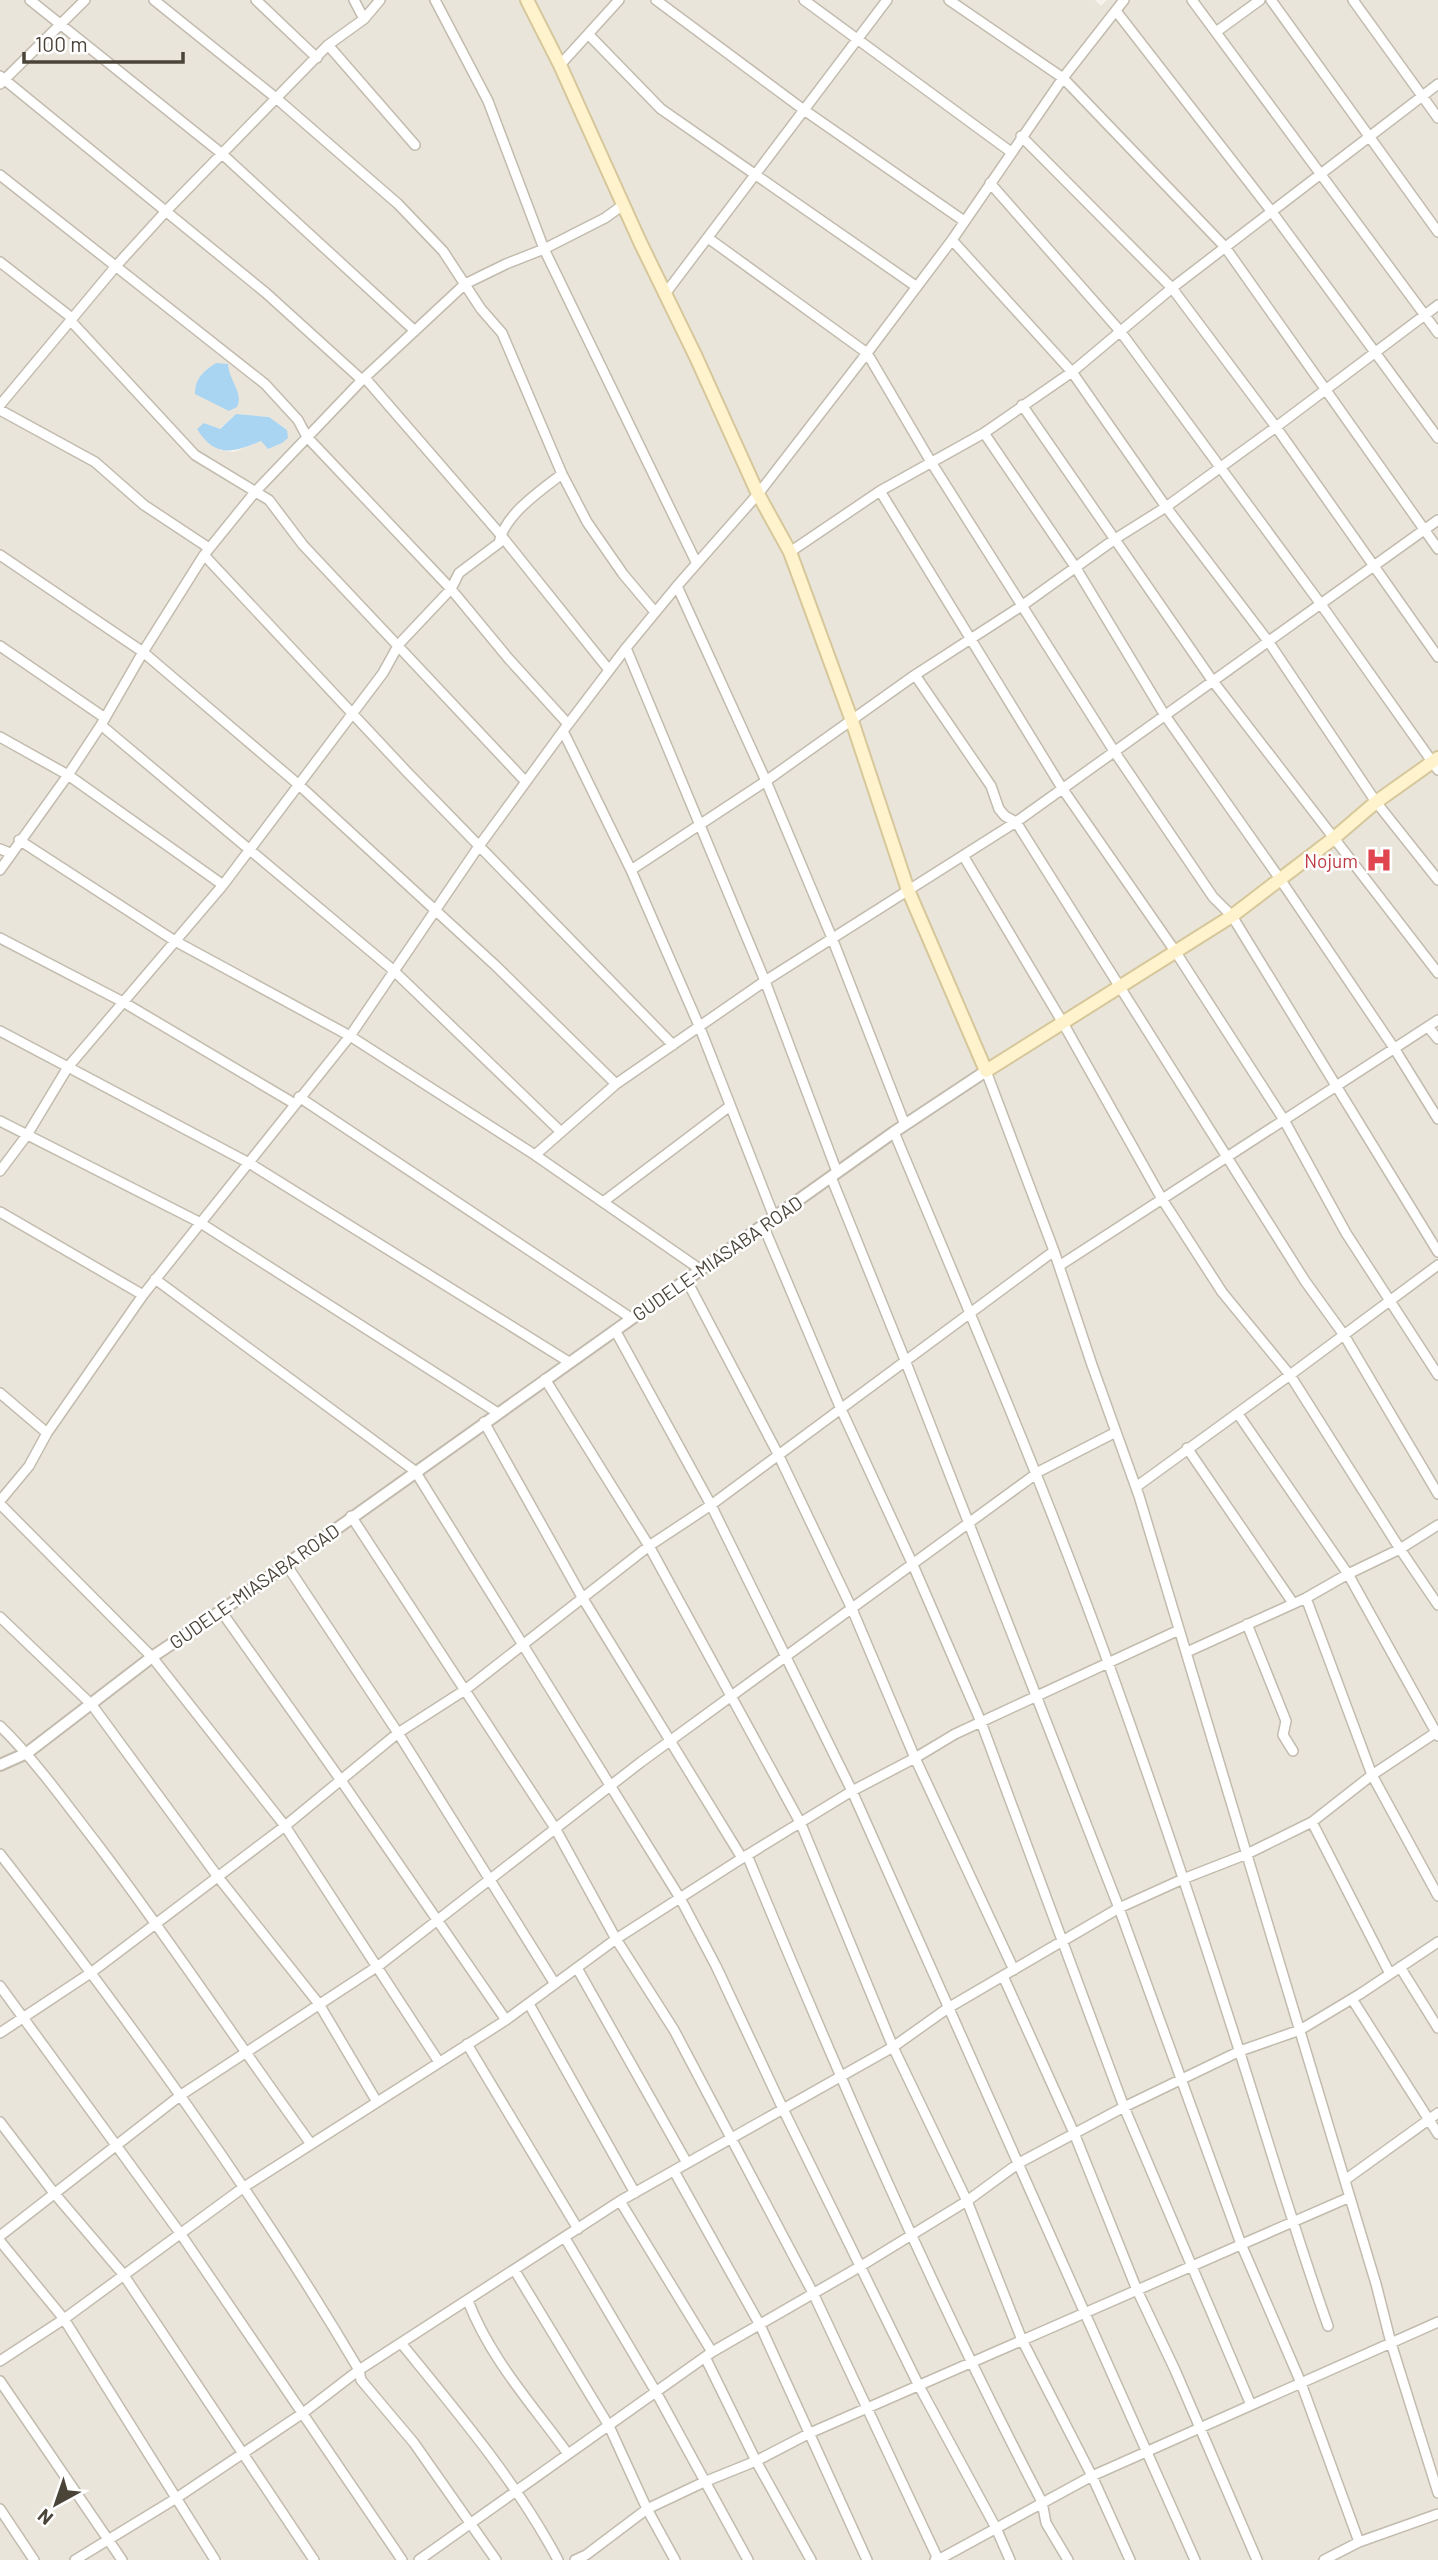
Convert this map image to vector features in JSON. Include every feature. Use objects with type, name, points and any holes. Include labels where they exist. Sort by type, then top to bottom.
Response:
[{"type":"main road","points":[[527,0],[560,65],[758,494],[790,552],[852,720],[908,890],[986,1071]]},
{"type":"main road","name":"GUDELE-MIASABA ROAD","points":[[986,1071],[1232,916],[1334,838],[1376,802],[1436,764]]},
{"type":"street","points":[[30,0],[221,153],[415,331]]},
{"type":"street","points":[[85,0],[2,80],[167,210],[364,379],[500,534],[609,670]]},
{"type":"street","points":[[155,0],[398,204],[443,251],[481,309],[502,333],[562,474],[587,523],[622,574],[655,612]]},
{"type":"street","points":[[256,0],[317,58]]},
{"type":"street","points":[[354,0],[364,19]]},
{"type":"street","points":[[380,0],[364,19],[328,45],[167,210],[71,319],[0,408],[94,462],[144,505],[206,551],[479,846],[673,1045]]},
{"type":"street","points":[[435,0],[488,102],[544,249],[696,562]]},
{"type":"street","points":[[560,65],[619,0]]},
{"type":"street","points":[[656,0],[804,110],[964,221]]},
{"type":"street","points":[[804,0],[1011,152]]},
{"type":"street","points":[[665,294],[887,0]]},
{"type":"street","points":[[949,0],[1063,78],[1225,247],[1438,549]]},
{"type":"street","points":[[439,2062],[285,1826],[152,1657],[0,1503],[29,1466],[47,1433],[143,1295],[350,1036],[479,846],[609,670],[696,562],[758,494],[867,353],[951,240],[1063,78],[1124,0]]},
{"type":"street","points":[[1192,0],[1438,333]]},
{"type":"street","points":[[1216,32],[1260,0]]},
{"type":"street","points":[[1271,0],[1438,232]]},
{"type":"street","points":[[1353,0],[1438,118]]},
{"type":"street","points":[[1116,10],[1272,212],[1438,438]]},
{"type":"street","points":[[589,36],[661,109],[917,286]]},
{"type":"street","points":[[328,45],[415,145]]},
{"type":"street","points":[[790,552],[880,491],[984,433],[1072,372],[1172,288],[1438,84]]},
{"type":"street","points":[[1021,136],[1172,288],[1276,427],[1438,657]]},
{"type":"street","points":[[0,175],[265,384],[298,420],[307,437],[451,589],[566,728],[700,1028],[774,1217]]},
{"type":"street","points":[[990,183],[1120,331],[1436,764]]},
{"type":"street","points":[[0,870],[103,722],[206,551],[255,492],[364,379],[465,284],[544,249],[605,218],[623,205]]},
{"type":"street","points":[[708,238],[867,353],[931,462],[1114,751],[1213,897],[1232,916],[1438,1252]]},
{"type":"street","points":[[951,240],[1072,372],[1166,506],[1268,641],[1376,802],[1438,880]]},
{"type":"street","points":[[0,262],[71,319],[195,455],[269,500],[303,545],[526,782]]},
{"type":"street","points":[[631,870],[766,781],[1221,468],[1438,304]]},
{"type":"street","points":[[1022,405],[1212,680],[1438,974]]},
{"type":"street","points":[[984,433],[1076,568],[1164,715],[1280,879],[1394,1048],[1438,1119]]},
{"type":"street","points":[[0,1171],[27,1135],[68,1066],[223,885],[383,673],[399,645],[451,589],[459,573],[499,543],[500,534],[527,501],[562,474]]},
{"type":"street","points":[[880,491],[1062,788],[1175,951],[1284,1120],[1346,1233],[1438,1375]]},
{"type":"street","points":[[535,1155],[616,1084],[765,981],[1016,822],[1438,520]]},
{"type":"street","points":[[0,555],[143,652],[299,785],[435,910],[616,1084]]},
{"type":"street","points":[[677,586],[766,781],[832,938],[905,1125]]},
{"type":"street","points":[[0,646],[103,722],[393,970],[560,1131]]},
{"type":"street","points":[[626,648],[765,981],[834,1174],[905,1360],[1119,1908],[1241,2244],[1301,2383],[1359,2542]]},
{"type":"street","points":[[915,676],[991,786],[999,809],[1016,822],[1121,985],[1226,1157],[1305,1280],[1344,1335],[1438,1494]]},
{"type":"street","points":[[0,737],[68,775],[223,885]]},
{"type":"street","points":[[19,840],[174,941],[350,1036],[535,1155],[701,1270]]},
{"type":"street","points":[[0,849],[10,853]]},
{"type":"street","points":[[964,856],[1063,1023],[1162,1199],[1222,1292],[1290,1376],[1438,1605]]},
{"type":"street","points":[[0,939],[123,1002],[297,1100],[631,1318]]},
{"type":"street","points":[[1059,1266],[1438,1020]]},
{"type":"street","points":[[1428,1027],[1438,1039]]},
{"type":"street","points":[[0,1031],[249,1163],[569,1362]]},
{"type":"street","points":[[986,1071],[1054,1251],[1136,1486],[1438,2493]]},
{"type":"street","name":"GUDELE-MIASABA ROAD","points":[[0,1765],[27,1752],[92,1706],[152,1657],[834,1174],[986,1071]]},
{"type":"street","points":[[603,1202],[730,1107]]},
{"type":"street","points":[[0,1121],[199,1222],[498,1413]]},
{"type":"street","points":[[894,1132],[1036,1475],[1108,1665],[1240,2051],[1292,2222],[1328,2326]]},
{"type":"street","points":[[0,1212],[143,1295]]},
{"type":"street","points":[[763,1225],[840,1407],[914,1565],[981,1722],[1124,2107],[1251,2405]]},
{"type":"street","points":[[0,2033],[92,1972],[285,1826],[398,1733],[465,1690],[649,1546],[711,1505],[1054,1251]]},
{"type":"street","points":[[1136,1486],[1290,1376],[1438,1265]]},
{"type":"street","points":[[155,1279],[415,1471],[680,1898],[716,1966],[919,2386],[996,2528],[1010,2560]]},
{"type":"street","points":[[686,1279],[778,1454],[852,1609],[915,1758],[1014,1970]]},
{"type":"street","points":[[615,1330],[711,1505],[852,1791],[1195,2560]]},
{"type":"street","points":[[545,1379],[649,1546],[801,1824],[892,2047],[967,2201],[1022,2340],[1130,2560]]},
{"type":"street","points":[[0,1393],[47,1433]]},
{"type":"street","points":[[75,2560],[175,2499],[303,2413],[359,2370],[516,2271],[620,2201],[892,2047],[948,2008],[1119,1908],[1182,1879],[1247,1854],[1312,1822],[1372,1775],[1437,1733],[1348,1574],[1238,1414]]},
{"type":"street","points":[[484,1422],[582,1597],[744,1857],[839,2077],[971,2363],[1042,2502],[1046,2523],[1068,2560]]},
{"type":"street","points":[[215,2560],[64,2319],[0,2239],[54,2193],[181,2095],[377,1966],[670,1741],[969,1523],[1036,1475],[1116,1432]]},
{"type":"street","points":[[1187,1448],[1293,1603]]},
{"type":"street","points":[[351,1517],[555,1828],[616,1939],[674,2030],[813,2293],[866,2409],[898,2471],[937,2560],[1091,2476],[1438,2322]]},
{"type":"street","points":[[1187,1652],[1306,1598],[1400,1549],[1438,1525]]},
{"type":"street","points":[[286,1564],[398,1733],[555,1984]]},
{"type":"street","points":[[1306,1598],[1372,1775],[1438,1896]]},
{"type":"street","points":[[220,1611],[438,1919],[506,2020]]},
{"type":"street","points":[[0,1617],[92,1706],[218,1877],[319,2004],[377,2102]]},
{"type":"street","points":[[1247,1624],[1286,1721],[1283,1735],[1293,1751]]},
{"type":"street","points":[[0,2361],[64,2319],[244,2187],[506,2020],[616,1939],[744,1857],[852,1791],[955,1734],[1179,1630]]},
{"type":"street","points":[[0,1726],[27,1752],[157,1923],[245,2053],[311,2144]]},
{"type":"street","points":[[1312,1822],[1390,1974]]},
{"type":"street","points":[[0,1854],[92,1972],[181,2095],[306,2279],[359,2370],[361,2380],[414,2443],[496,2560]]},
{"type":"street","points":[[419,2560],[709,2355],[967,2201],[1018,2163],[1124,2107],[1240,2051],[1300,2030],[1438,1942]]},
{"type":"street","points":[[1400,1967],[1438,2028]]},
{"type":"street","points":[[577,1968],[687,2163]]},
{"type":"street","points":[[1003,1976],[1074,2133],[1137,2290],[1175,2370],[1257,2560]]},
{"type":"street","points":[[0,1986],[180,2233],[402,2560]]},
{"type":"street","points":[[1352,1998],[1434,2116],[1438,2134]]},
{"type":"street","points":[[529,2004],[635,2193]]},
{"type":"street","points":[[467,2044],[578,2229]]},
{"type":"street","points":[[1345,2180],[1434,2116]]},
{"type":"street","points":[[0,2122],[54,2193],[124,2274],[313,2560]]},
{"type":"street","points":[[674,2171],[760,2325],[867,2560]]},
{"type":"street","points":[[575,2560],[586,2556],[647,2509],[756,2461],[810,2433],[1350,2197]]},
{"type":"street","points":[[620,2201],[709,2355],[756,2461],[811,2560]]},
{"type":"street","points":[[565,2238],[656,2392],[748,2560]]},
{"type":"street","points":[[516,2271],[609,2426],[647,2509],[675,2560]]},
{"type":"street","points":[[468,2301],[479,2330],[507,2375],[568,2455]]},
{"type":"street","points":[[401,2343],[468,2425],[540,2526],[558,2560]]},
{"type":"street","points":[[0,2381],[122,2560]]},
{"type":"street","points":[[0,2509],[34,2560]]},
{"type":"street","points":[[1324,2560],[1359,2542],[1438,2514]]},
{"type":"shaded area","points":[[0,0],[1095,0],[1101,6],[1107,0],[1438,0],[1438,2560],[0,2560]],"holes":[[[236,414],[269,417],[287,430],[282,443],[268,449],[261,441],[234,452],[220,450],[204,423],[219,429]]]},
{"type":"water","points":[[216,363],[228,364],[239,397],[237,407],[229,411],[195,394],[201,376]]},
{"type":"water","points":[[236,414],[269,417],[287,430],[288,438],[268,449],[261,441],[242,448],[225,450],[211,445],[197,429],[204,423],[220,429]]},
{"type":"place","name":"Nojum","points":[[1379,860]]}]
